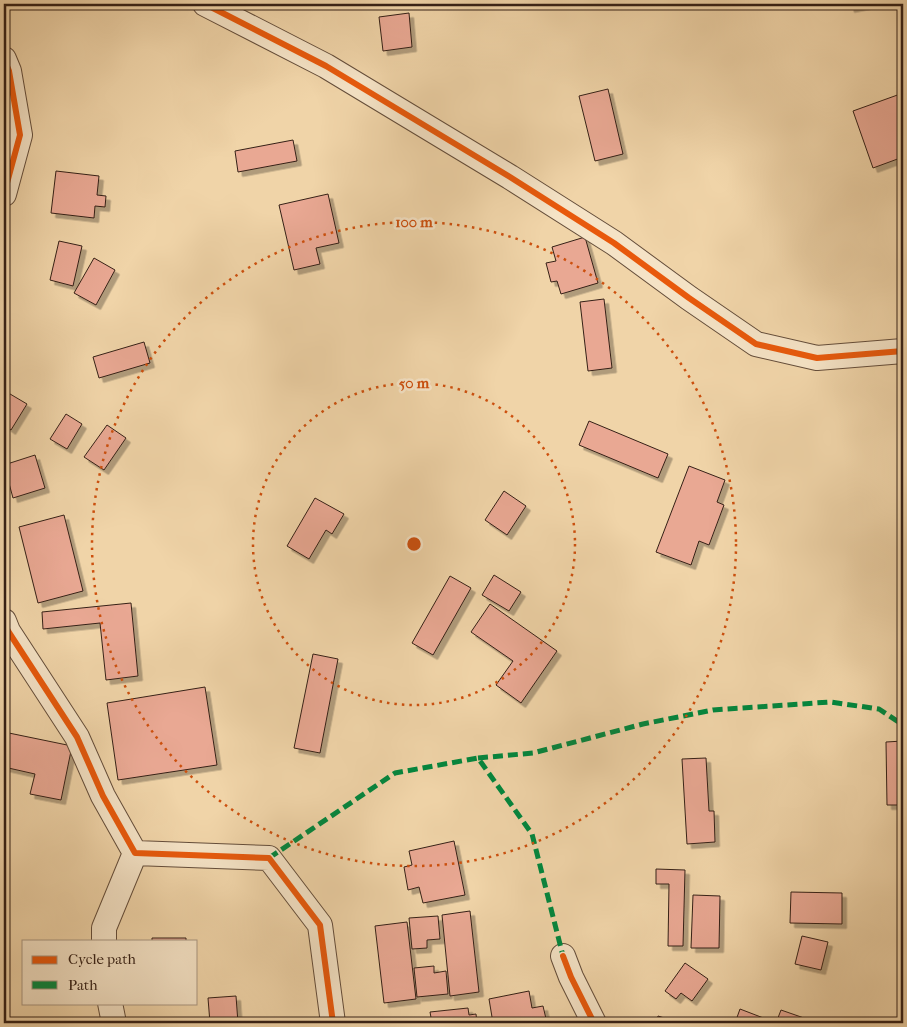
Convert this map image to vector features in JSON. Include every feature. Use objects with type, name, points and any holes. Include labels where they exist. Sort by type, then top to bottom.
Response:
[{"type":"street","points":[[205,4],[326,66],[510,177],[614,243],[756,344],[817,358],[903,351]]},
{"type":"street","points":[[4,59],[9,71],[20,135],[4,194]]},
{"type":"street","points":[[4,621],[8,632],[77,737],[103,796],[135,853]]},
{"type":"street","points":[[104,940],[104,928],[135,853]]},
{"type":"street","points":[[135,853],[269,858],[320,925],[333,1023]]},
{"type":"street","points":[[563,956],[571,977],[594,1023]]},
{"type":"street","points":[[110,1004],[114,1023]]},
{"type":"building","points":[[849,4],[869,4],[850,8]]},
{"type":"building","points":[[409,13],[412,47],[383,51],[379,17]]},
{"type":"building","points":[[608,89],[623,154],[595,161],[579,96]]},
{"type":"building","points":[[903,93],[903,157],[873,168],[853,111]]},
{"type":"building","points":[[293,140],[297,161],[238,172],[235,151]]},
{"type":"building","points":[[56,171],[99,176],[97,195],[106,196],[105,207],[95,206],[94,218],[51,213]]},
{"type":"building","points":[[328,194],[339,243],[316,248],[320,264],[294,270],[279,205]]},
{"type":"building","points":[[585,237],[598,283],[561,294],[557,281],[551,282],[546,263],[556,261],[552,247]]},
{"type":"building","points":[[59,241],[82,246],[73,286],[50,280]]},
{"type":"building","points":[[94,258],[115,270],[96,305],[74,293]]},
{"type":"building","points":[[604,299],[612,368],[588,371],[580,302]]},
{"type":"building","points":[[144,342],[150,363],[99,378],[93,357]]},
{"type":"building","points":[[5,391],[27,404],[11,430],[4,425]]},
{"type":"building","points":[[66,414],[82,424],[67,449],[50,439]]},
{"type":"building","points":[[589,421],[668,454],[658,478],[579,445]]},
{"type":"building","points":[[107,425],[126,438],[104,470],[84,457]]},
{"type":"building","points":[[35,455],[45,488],[13,498],[4,465]]},
{"type":"building","points":[[689,466],[725,480],[717,502],[724,505],[709,545],[699,541],[691,565],[656,552]]},
{"type":"building","points":[[504,491],[526,506],[507,535],[485,520]]},
{"type":"building","points":[[315,498],[344,514],[332,534],[326,530],[309,559],[287,546]]},
{"type":"building","points":[[64,515],[83,591],[38,603],[19,527]]},
{"type":"building","points":[[494,575],[521,592],[509,611],[482,595]]},
{"type":"building","points":[[450,576],[471,588],[433,655],[412,643]]},
{"type":"building","points":[[131,603],[138,676],[106,680],[100,623],[43,629],[42,612]]},
{"type":"building","points":[[490,604],[557,651],[521,703],[496,685],[513,661],[471,632]]},
{"type":"building","points":[[313,654],[338,659],[320,753],[294,748]]},
{"type":"building","points":[[205,687],[217,765],[118,780],[107,703]]},
{"type":"building","points":[[4,732],[72,746],[61,800],[30,794],[35,774],[4,767]]},
{"type":"building","points":[[903,741],[903,805],[887,805],[886,742]]},
{"type":"building","points":[[706,758],[709,811],[714,811],[715,842],[687,844],[682,759]]},
{"type":"building","points":[[454,841],[465,895],[423,903],[419,887],[408,890],[404,867],[412,865],[409,851]]},
{"type":"building","points":[[656,869],[685,870],[683,946],[668,946],[669,884],[656,884]]},
{"type":"building","points":[[791,892],[842,893],[842,924],[790,923]]},
{"type":"building","points":[[693,895],[720,896],[719,948],[691,948]]},
{"type":"building","points":[[470,911],[479,992],[450,996],[442,915]]},
{"type":"building","points":[[438,916],[440,939],[427,940],[427,948],[412,949],[409,918]]},
{"type":"building","points":[[407,922],[416,999],[384,1003],[375,926]]},
{"type":"building","points":[[802,936],[828,942],[821,970],[795,964]]},
{"type":"building","points":[[152,938],[186,938],[186,940],[152,940]]},
{"type":"building","points":[[685,963],[708,979],[692,1001],[681,993],[676,999],[665,991]]},
{"type":"building","points":[[434,966],[434,973],[446,971],[448,994],[417,997],[414,968]]},
{"type":"building","points":[[529,991],[532,1008],[543,1006],[547,1023],[493,1023],[489,999]]},
{"type":"building","points":[[236,996],[238,1023],[210,1023],[208,998]]},
{"type":"building","points":[[468,1008],[469,1015],[476,1014],[477,1023],[432,1023],[430,1012]]},
{"type":"building","points":[[740,1009],[766,1019],[764,1023],[735,1023]]},
{"type":"building","points":[[781,1010],[804,1018],[802,1023],[776,1023]]},
{"type":"building","points":[[658,1016],[677,1022],[677,1023],[656,1023]]},
{"type":"marked path","points":[[478,758],[533,753],[643,724],[713,710],[830,702],[879,709],[903,725]]},
{"type":"marked path","points":[[269,858],[395,773],[478,758],[532,834],[563,956]]},
{"type":"cycle path","points":[[205,4],[326,66],[510,177],[614,243],[756,344],[817,358],[903,351]]},
{"type":"cycle path","points":[[4,59],[9,71],[20,135],[4,194]]},
{"type":"cycle path","points":[[4,621],[8,631],[77,737],[103,796],[135,853],[269,858],[320,925],[333,1023]]},
{"type":"cycle path","points":[[563,956],[571,977],[594,1023]]}]
